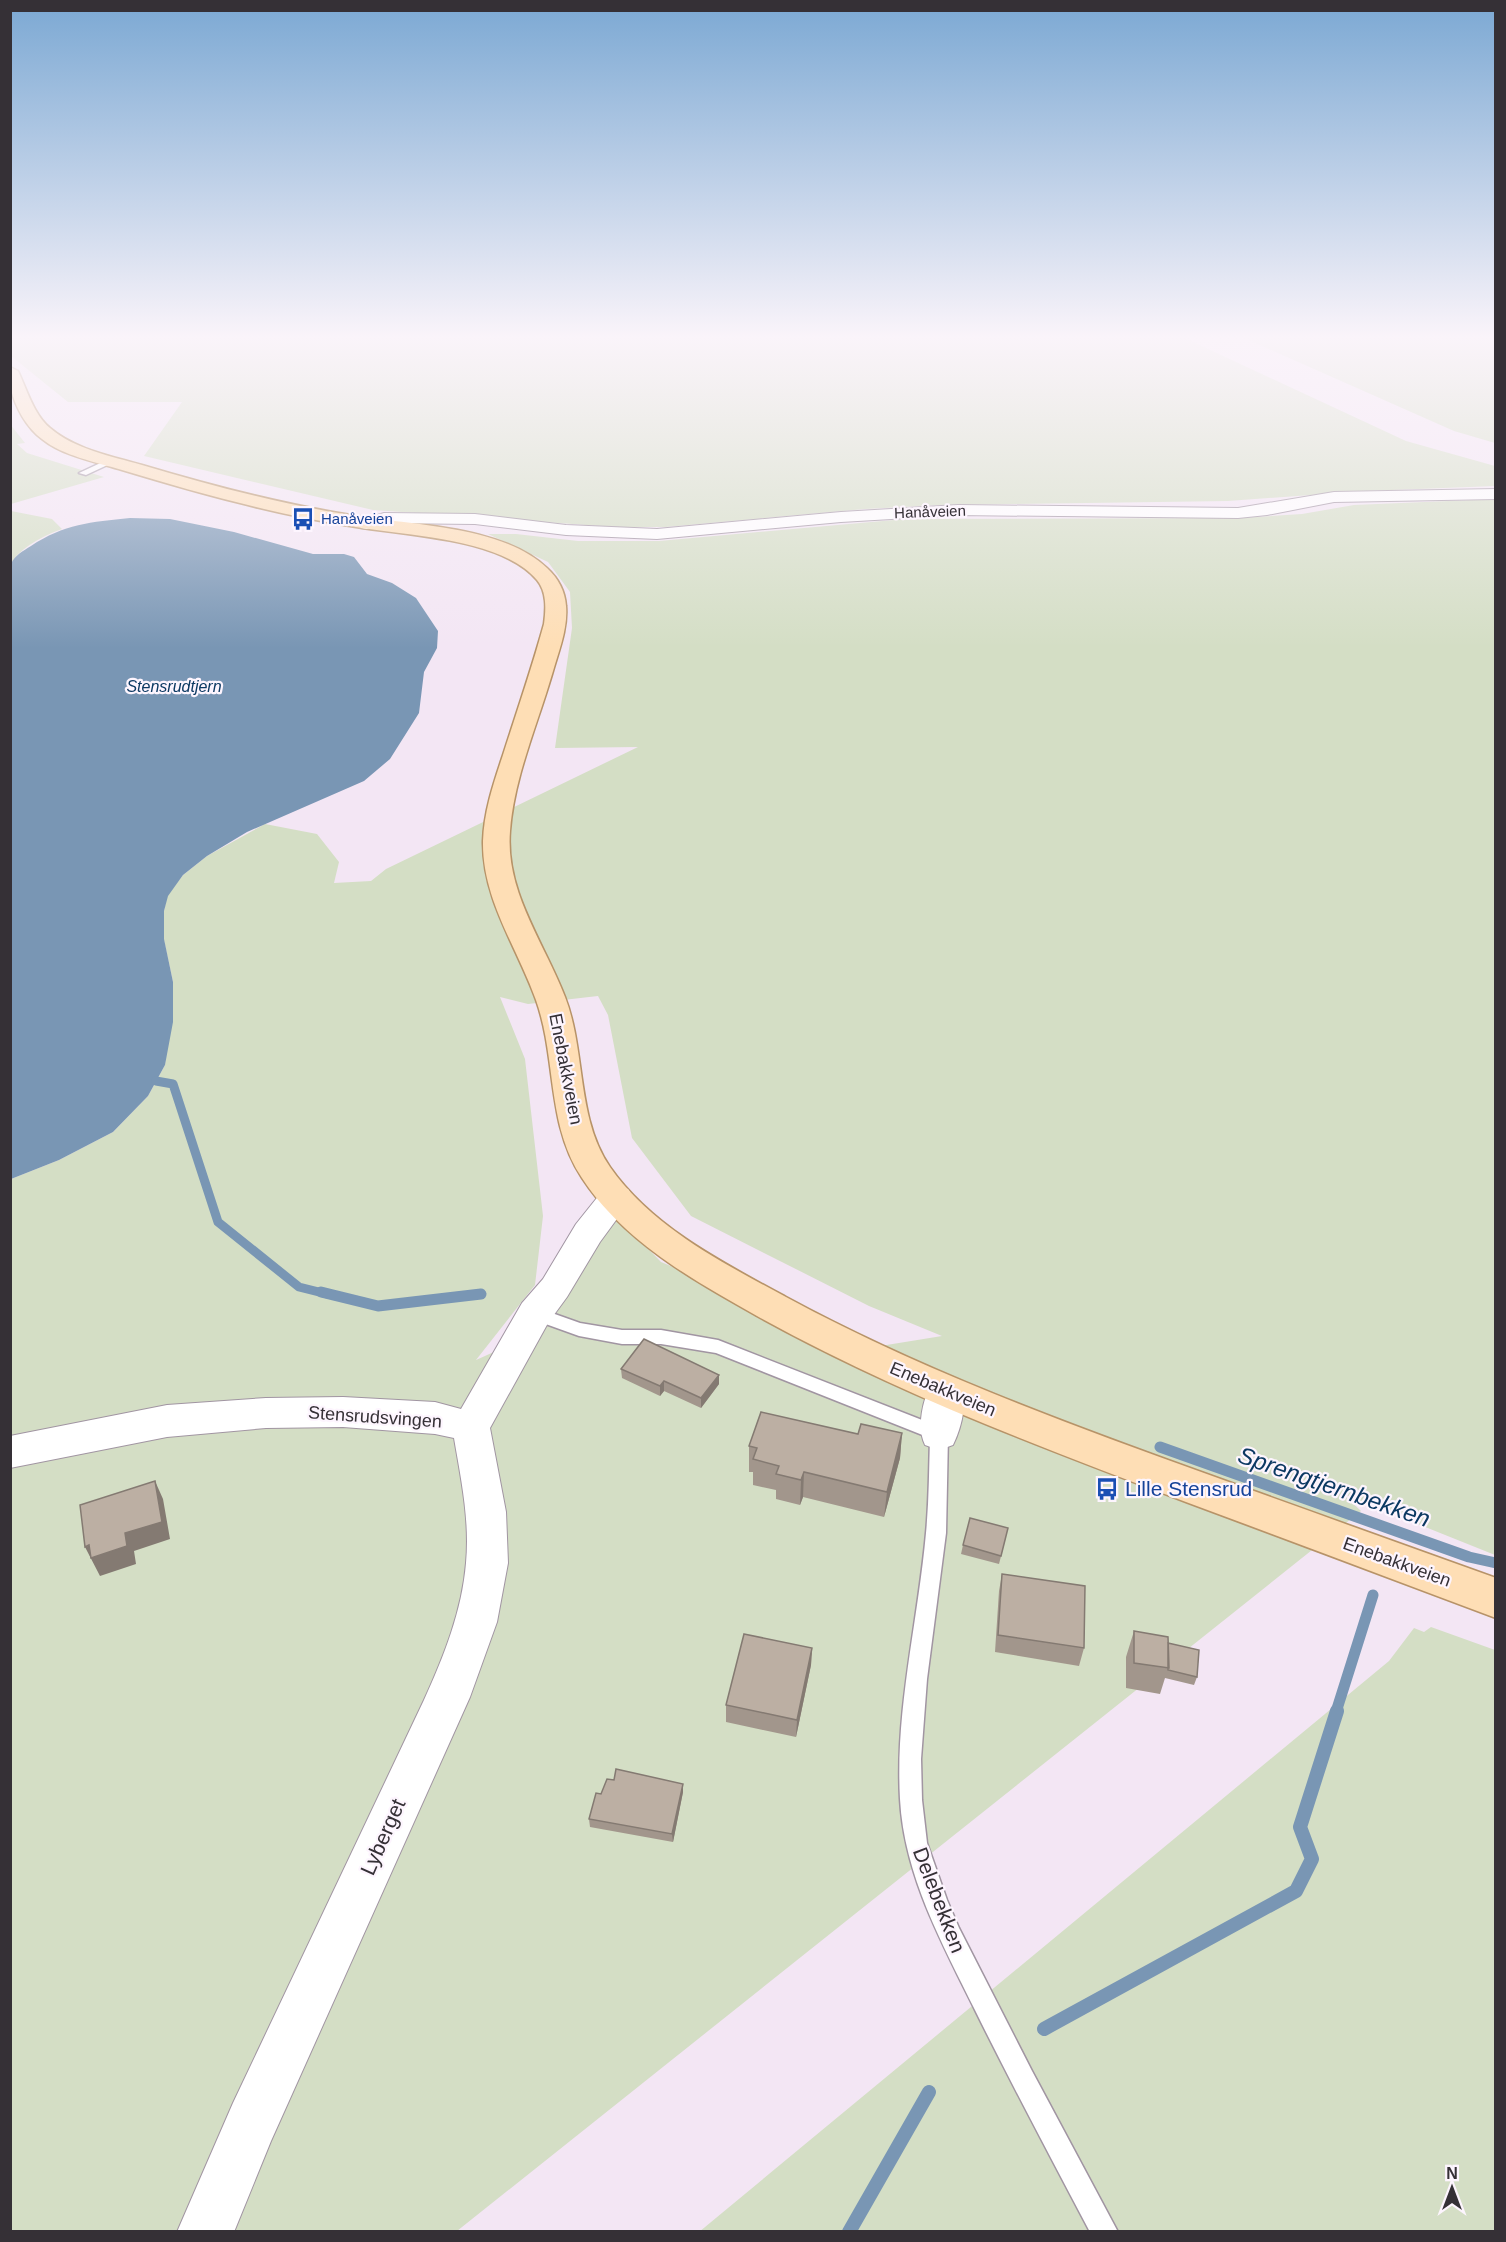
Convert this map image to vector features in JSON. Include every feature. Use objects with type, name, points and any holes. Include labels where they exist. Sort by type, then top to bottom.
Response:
[{"type":"main road","name":"Enebakkveien","points":[[56,439],[78,451],[275,505],[367,524],[445,535],[493,547],[532,566],[548,581],[553,590],[556,605],[555,624],[505,788],[496,835],[497,861],[510,909],[555,1008],[573,1109],[586,1159],[616,1197],[662,1239],[720,1278],[811,1329],[945,1391],[1074,1444],[1496,1598]]},
{"type":"street","name":"Hanåveien","points":[[367,524],[384,518],[475,519],[566,530],[657,534],[958,510],[1238,513],[1267,510],[1334,497],[1496,494]]},
{"type":"street","points":[[471,1426],[535,1313],[555,1288],[588,1233],[616,1197]]},
{"type":"street","name":"Delebekken","points":[[939,1434],[945,1391]]},
{"type":"street","name":"Stensrudsvingen","points":[[10,1452],[167,1421],[266,1413],[343,1412],[435,1418],[471,1426]]},
{"type":"street","name":"Lyberget","points":[[205,2232],[252,2122],[440,1715],[465,1654],[477,1617],[487,1562],[484,1505],[471,1426]]},
{"type":"lane","points":[[83,473],[112,461]]},
{"type":"lane","points":[[535,1313],[579,1329],[622,1337],[661,1337],[718,1347],[939,1434]]},
{"type":"lane","name":"Delebekken","points":[[939,1434],[936,1533],[916,1679],[910,1759],[911,1800],[916,1843],[936,1903],[951,1936],[1023,2080],[1106,2232]]},
{"type":"green space","points":[[10,439],[22,439],[25,443],[17,444],[27,453],[104,477],[11,504]]},
{"type":"green space","points":[[156,439],[1401,439],[1495,466],[1495,486],[1367,491],[1228,501],[943,505],[865,509],[666,527],[615,527],[373,510],[144,456]]},
{"type":"green space","points":[[1480,439],[1495,439],[1495,443]]},
{"type":"green space","points":[[1495,499],[1495,1555],[1343,1494],[1361,1511],[457,2231],[11,2232],[11,1179],[59,1160],[113,1132],[148,1096],[165,1065],[173,982],[164,940],[164,911],[167,896],[183,875],[207,856],[265,824],[317,834],[339,862],[334,883],[371,881],[386,869],[638,747],[555,748],[572,628],[570,592],[548,562],[488,534],[516,534],[578,541],[659,541],[905,519],[1239,518],[1302,514],[1354,505]],"holes":[[[598,996],[608,1015],[632,1138],[691,1216],[869,1306],[942,1336],[868,1348],[661,1262],[596,1195],[599,1233],[514,1343],[476,1360],[535,1285],[543,1216],[525,1059],[500,997],[528,1004]]]},
{"type":"green space","points":[[11,511],[52,519],[62,529],[26,547],[11,564]]},
{"type":"green space","points":[[1431,1627],[1495,1650],[1495,2231],[699,2232],[1389,1661],[1414,1628],[1424,1632]]},
{"type":"water","name":"Stensrudtjern","points":[[130,518],[170,519],[234,532],[313,554],[344,554],[354,557],[367,574],[392,583],[416,598],[438,631],[437,648],[424,672],[419,713],[390,759],[364,781],[247,832],[207,856],[183,875],[168,896],[164,911],[164,939],[173,982],[173,1022],[165,1065],[148,1096],[113,1132],[59,1160],[11,1179],[11,564],[22,552],[55,533],[90,523]]},
{"type":"building","points":[[644,1339],[719,1375],[701,1398],[664,1381],[660,1386],[621,1369]]},
{"type":"building","points":[[761,1412],[858,1434],[861,1424],[902,1433],[887,1492],[804,1472],[801,1480],[776,1474],[779,1466],[753,1459],[757,1448],[749,1446]]},
{"type":"building","points":[[155,1481],[162,1522],[125,1533],[127,1546],[91,1558],[89,1545],[85,1547],[80,1505]]},
{"type":"building","points":[[970,1518],[1008,1528],[1001,1556],[963,1545]]},
{"type":"building","points":[[1002,1574],[1085,1586],[1084,1648],[998,1635]]},
{"type":"building","points":[[1134,1631],[1168,1637],[1169,1668],[1134,1663]]},
{"type":"building","points":[[744,1634],[812,1648],[797,1720],[726,1705]]},
{"type":"building","points":[[1168,1643],[1199,1650],[1197,1677],[1168,1670]]},
{"type":"building","points":[[616,1769],[683,1784],[672,1834],[589,1819],[596,1793],[601,1794],[607,1779],[614,1780]]},
{"type":"waterway","name":"Sprengtjernbekken","points":[[156,1081],[173,1084],[218,1222],[299,1287],[327,1294]]},
{"type":"waterway","name":"Sprengtjernbekken","points":[[321,1292],[378,1306],[481,1294]]},
{"type":"waterway","name":"Sprengtjernbekken","points":[[1160,1447],[1469,1557],[1496,1563]]},
{"type":"waterway","points":[[1336,1712],[1373,1595]]},
{"type":"waterway","points":[[1044,2029],[1296,1891],[1312,1859],[1300,1827],[1337,1711]]},
{"type":"waterway","points":[[849,2232],[929,2092]]},
{"type":"place","name":"Hanåveien","points":[[303,519]]},
{"type":"place","name":"Lille Stensrud","points":[[1107,1489]]}]
